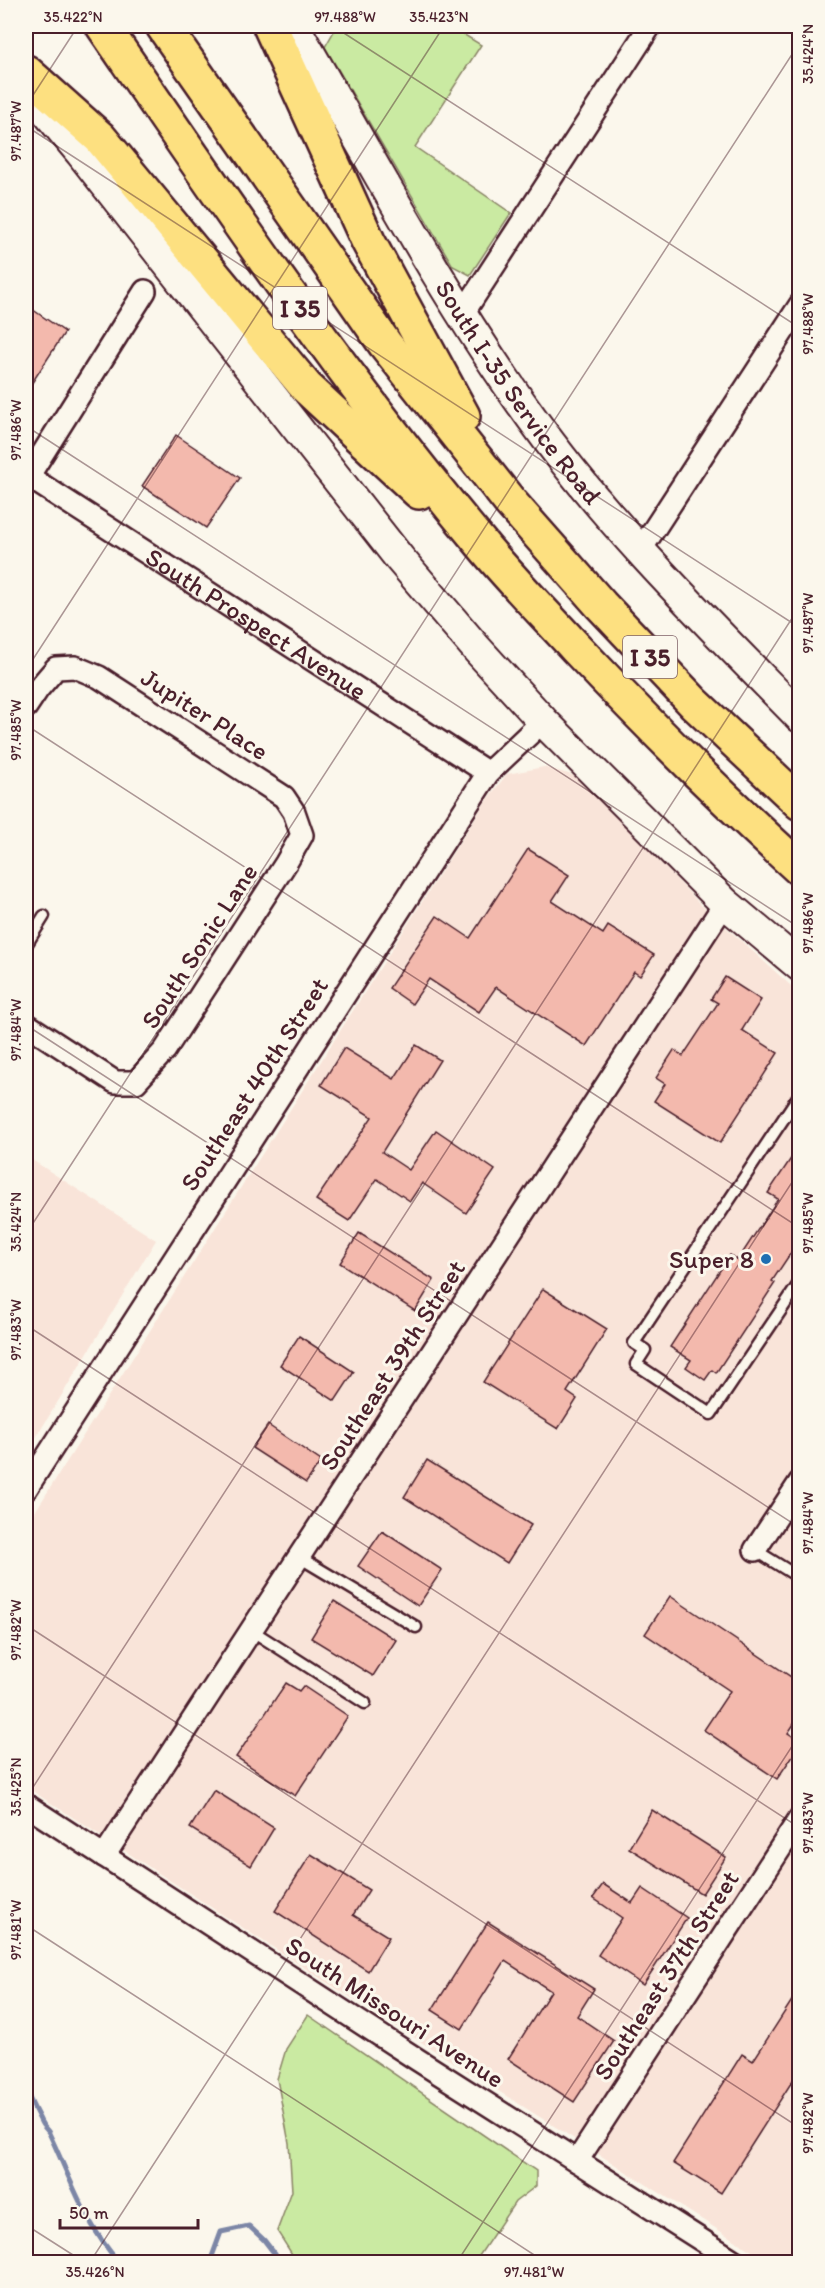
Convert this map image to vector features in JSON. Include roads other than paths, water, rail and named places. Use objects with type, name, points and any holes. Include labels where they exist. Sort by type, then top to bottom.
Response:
[{"type":"highway","name":"I 35","points":[[103,26],[362,393],[472,533],[640,716],[712,788],[800,869]]},
{"type":"highway","name":"I 35","points":[[163,26],[386,344],[510,502],[601,605],[671,679],[800,803]]},
{"type":"highway","points":[[270,26],[368,241],[510,502]]},
{"type":"highway","points":[[26,72],[100,138],[306,387],[512,579]]},
{"type":"main road","name":"South I-35 Service Road","points":[[305,32],[462,315],[530,417],[588,492],[640,551],[800,717]]},
{"type":"main road","points":[[26,86],[400,559],[543,721],[725,903],[800,966]]},
{"type":"street","points":[[462,315],[650,26]]},
{"type":"street","points":[[26,477],[145,291]]},
{"type":"street","points":[[640,551],[800,305]]},
{"type":"street","name":"South Prospect Avenue","points":[[26,477],[488,773]]},
{"type":"street","name":"Jupiter Place","points":[[26,707],[38,689],[57,668],[75,667],[99,677],[284,797],[294,812],[302,835]]},
{"type":"street","name":"Southeast 40th Street","points":[[26,1489],[488,773],[543,721]]},
{"type":"street","name":"South Sonic Lane","points":[[26,1024],[116,1082],[136,1082],[165,1050],[302,835]]},
{"type":"street","name":"Southeast 39th Street","points":[[104,1856],[725,903]]},
{"type":"street","points":[[755,1550],[800,1482]]},
{"type":"street","name":"South Missouri Avenue","points":[[26,1805],[736,2262]]},
{"type":"street","name":"Southeast 37th Street","points":[[577,2161],[800,1818]]},
{"type":"lane","points":[[26,945],[44,916]]},
{"type":"lane","points":[[800,1094],[634,1343],[645,1350],[636,1364],[711,1414],[800,1282]]},
{"type":"lane","points":[[755,1550],[800,1578]]},
{"type":"lane","points":[[299,1557],[417,1627]]},
{"type":"lane","points":[[251,1630],[365,1703]]},
{"type":"waterway","points":[[26,2090],[42,2124],[49,2133],[88,2217],[107,2248],[119,2262]]},
{"type":"waterway","points":[[210,2262],[221,2232],[249,2226],[264,2240],[281,2262]]},
{"type":"place","name":"Super 8","points":[[766,1259]]}]
